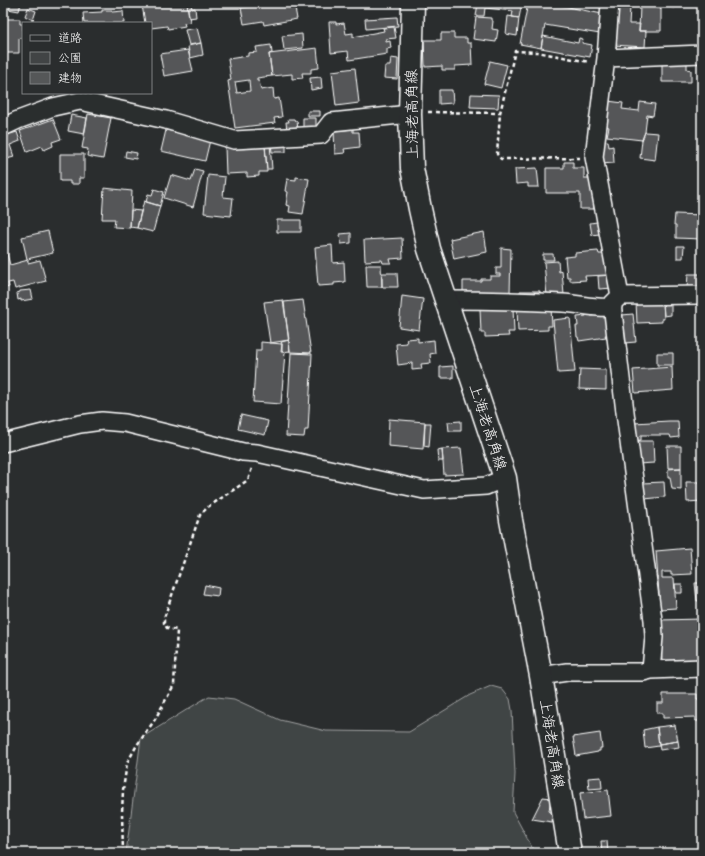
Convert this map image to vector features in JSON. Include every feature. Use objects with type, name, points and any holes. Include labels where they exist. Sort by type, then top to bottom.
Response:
[{"type":"main road","name":"上海老高角線","points":[[413,3],[410,114],[412,168],[429,249],[505,478],[511,520],[541,676],[570,853]]},
{"type":"street","points":[[610,3],[606,61],[594,157],[616,302],[627,428],[653,620],[654,637],[651,670]]},
{"type":"street","points":[[606,61],[702,54]]},
{"type":"street","points":[[3,128],[18,120],[53,107],[80,101],[166,120],[234,140],[321,135],[331,122],[410,114]]},
{"type":"street","points":[[446,300],[519,300],[569,303],[606,308],[616,302],[702,295]]},
{"type":"street","points":[[3,443],[80,424],[102,421],[125,423],[243,452],[257,453],[424,490],[486,486],[505,478]]},
{"type":"street","points":[[541,676],[567,672],[643,672],[651,670],[702,668]]},
{"type":"path","points":[[594,157],[501,159],[497,154],[500,113],[515,51],[536,52],[606,61]]},
{"type":"path","points":[[410,114],[433,112],[500,113]]},
{"type":"path","points":[[123,853],[123,790],[127,763],[137,745],[154,721],[174,685],[178,630],[167,628],[164,623],[164,618],[200,516],[208,507],[248,480],[257,453]]},
{"type":"green space","points":[[491,686],[502,689],[510,699],[512,710],[515,774],[513,812],[535,853],[126,853],[141,738],[209,696],[234,699],[280,720],[326,731],[409,732],[470,695]]},
{"type":"building","points":[[9,3],[21,3],[19,11],[8,9]]},
{"type":"building","points":[[156,3],[187,3],[190,22],[184,23],[185,26],[168,29],[167,26],[152,28],[152,22],[145,22],[142,5]]},
{"type":"building","points":[[187,3],[191,3],[192,9],[195,8],[196,17],[189,18]]},
{"type":"building","points":[[274,3],[292,3],[292,8],[295,8],[297,19],[264,25],[263,21],[244,24],[241,8]]},
{"type":"building","points":[[368,3],[390,3],[391,4],[368,6]]},
{"type":"building","points":[[478,3],[522,3],[519,18],[512,17],[513,11],[485,8],[484,16],[476,16]]},
{"type":"building","points":[[528,3],[554,4],[602,14],[600,34],[545,25],[541,48],[520,44]]},
{"type":"building","points":[[663,3],[675,3],[674,8],[662,6]]},
{"type":"building","points":[[615,6],[630,7],[629,24],[640,24],[639,31],[646,31],[645,47],[613,45]]},
{"type":"building","points":[[640,6],[661,7],[661,31],[639,31]]},
{"type":"building","points":[[28,8],[36,11],[33,20],[25,16]]},
{"type":"building","points":[[102,10],[112,10],[112,12],[123,11],[124,22],[84,22],[83,13],[102,12]]},
{"type":"building","points":[[508,16],[519,18],[517,36],[506,34]]},
{"type":"building","points":[[397,17],[398,26],[366,29],[365,19]]},
{"type":"building","points":[[476,17],[491,18],[493,21],[492,29],[498,30],[496,42],[473,39]]},
{"type":"building","points":[[3,19],[20,19],[20,24],[22,24],[22,38],[19,38],[19,53],[6,53],[6,44],[3,44]]},
{"type":"building","points":[[329,22],[336,22],[336,24],[344,23],[346,34],[353,33],[353,37],[384,31],[383,28],[394,27],[396,38],[386,39],[386,42],[390,41],[391,48],[387,49],[387,54],[349,60],[348,51],[331,53]]},
{"type":"building","points":[[197,28],[201,43],[189,45],[185,30]]},
{"type":"building","points":[[441,33],[454,33],[454,38],[467,38],[467,43],[471,43],[472,65],[455,66],[455,70],[442,70],[442,66],[425,67],[424,40],[441,40]]},
{"type":"building","points":[[302,34],[303,48],[284,50],[282,36]]},
{"type":"building","points":[[543,36],[578,43],[579,38],[583,39],[582,43],[592,45],[590,57],[541,48]]},
{"type":"building","points":[[201,43],[203,55],[190,58],[188,46]]},
{"type":"building","points":[[271,45],[272,53],[269,54],[272,76],[257,78],[257,81],[259,81],[261,90],[273,88],[274,99],[279,98],[282,117],[274,118],[275,123],[235,128],[228,81],[231,80],[228,59],[248,56],[248,53],[257,52],[256,47]],"holes":[[[249,80],[250,91],[237,93],[235,82]]]},
{"type":"building","points":[[317,48],[319,68],[311,69],[311,73],[302,73],[303,78],[292,79],[292,74],[272,76],[269,54]]},
{"type":"building","points":[[188,50],[193,71],[164,76],[160,54]]},
{"type":"building","points":[[391,58],[398,59],[397,79],[384,78],[385,66],[390,66]]},
{"type":"building","points":[[687,59],[687,69],[691,70],[691,82],[662,82],[662,62]]},
{"type":"building","points":[[490,61],[507,65],[501,88],[484,84]]},
{"type":"building","points":[[355,68],[359,103],[336,106],[332,71]]},
{"type":"building","points":[[321,77],[322,88],[311,90],[310,78]]},
{"type":"building","points":[[439,90],[452,90],[453,103],[439,104]]},
{"type":"building","points":[[471,94],[499,95],[498,108],[470,107]]},
{"type":"building","points":[[608,101],[623,103],[622,109],[639,111],[640,102],[655,104],[653,116],[647,115],[645,132],[642,140],[607,136],[609,127],[605,126]]},
{"type":"building","points":[[308,111],[320,111],[320,116],[308,116]]},
{"type":"building","points":[[88,114],[111,118],[103,159],[87,156],[88,149],[82,148]]},
{"type":"building","points":[[71,115],[87,118],[84,134],[68,131]]},
{"type":"building","points":[[303,118],[316,118],[316,130],[303,130]]},
{"type":"building","points":[[53,119],[61,139],[52,142],[53,146],[44,150],[42,146],[27,152],[20,131]]},
{"type":"building","points":[[288,119],[294,119],[297,121],[298,130],[287,131],[286,122],[289,122]]},
{"type":"building","points":[[353,129],[353,132],[359,132],[360,147],[344,149],[345,153],[335,154],[334,131]]},
{"type":"building","points":[[166,130],[210,140],[205,161],[161,151]]},
{"type":"building","points":[[17,132],[20,141],[10,145],[14,157],[3,160],[3,139],[8,137],[7,135]]},
{"type":"building","points":[[645,132],[658,133],[655,160],[640,158],[642,140]]},
{"type":"building","points":[[608,141],[609,147],[613,146],[614,163],[601,164],[600,142]]},
{"type":"building","points":[[271,143],[286,143],[286,152],[272,152]]},
{"type":"building","points":[[270,144],[272,169],[267,169],[265,145]]},
{"type":"building","points":[[265,145],[267,172],[259,172],[259,176],[247,177],[247,173],[226,174],[225,147]]},
{"type":"building","points":[[126,151],[137,153],[136,159],[125,157]]},
{"type":"building","points":[[60,154],[84,154],[84,178],[79,178],[79,184],[70,184],[70,181],[60,181]]},
{"type":"building","points":[[564,162],[573,162],[573,168],[584,168],[584,178],[593,178],[594,209],[580,209],[580,193],[546,193],[546,168],[564,168]]},
{"type":"building","points":[[537,168],[539,187],[528,187],[528,183],[516,184],[515,169]]},
{"type":"building","points":[[195,169],[203,171],[193,207],[164,198],[171,175],[191,181]]},
{"type":"building","points":[[208,175],[225,177],[223,197],[233,198],[231,216],[204,213]]},
{"type":"building","points":[[296,177],[309,179],[303,214],[289,212],[290,206],[286,205],[288,192],[285,191],[287,179],[296,180]]},
{"type":"building","points":[[104,188],[132,191],[130,228],[114,227],[115,219],[102,219]]},
{"type":"building","points":[[154,189],[164,192],[160,206],[146,202],[148,194],[152,195]]},
{"type":"building","points":[[144,201],[160,206],[153,232],[137,228]]},
{"type":"building","points":[[131,210],[141,211],[137,228],[130,227]]},
{"type":"building","points":[[675,214],[702,215],[702,239],[676,238],[676,225],[674,225]]},
{"type":"building","points":[[277,220],[301,220],[301,232],[277,232]]},
{"type":"building","points":[[597,222],[599,234],[592,235],[590,223]]},
{"type":"building","points":[[48,231],[53,253],[27,259],[22,237]]},
{"type":"building","points":[[484,232],[487,252],[454,259],[450,239]]},
{"type":"building","points":[[351,233],[351,243],[341,244],[340,234]]},
{"type":"building","points":[[402,238],[403,258],[390,259],[391,263],[383,263],[382,260],[365,261],[364,240]]},
{"type":"building","points":[[3,239],[10,265],[28,260],[28,263],[40,260],[46,281],[15,289],[13,282],[8,283],[9,287],[3,289]]},
{"type":"building","points":[[332,245],[333,263],[344,262],[345,282],[334,283],[334,285],[318,286],[315,247]]},
{"type":"building","points":[[677,246],[684,246],[683,258],[677,258]]},
{"type":"building","points":[[501,248],[511,249],[510,294],[463,293],[463,281],[481,281],[481,279],[490,279],[490,276],[500,276],[500,274],[496,274],[496,268],[501,268]]},
{"type":"building","points":[[598,251],[599,254],[605,254],[607,275],[585,276],[586,280],[570,281],[570,277],[567,277],[565,257],[575,256],[575,253]]},
{"type":"building","points":[[543,254],[553,254],[554,260],[543,260]]},
{"type":"building","points":[[558,261],[559,272],[562,271],[564,295],[547,296],[544,262]]},
{"type":"building","points":[[366,265],[381,265],[382,287],[367,287]]},
{"type":"building","points":[[382,273],[397,273],[398,287],[382,287]]},
{"type":"building","points":[[688,274],[700,274],[699,288],[687,288]]},
{"type":"building","points":[[612,275],[613,288],[599,289],[598,276]]},
{"type":"building","points":[[31,290],[33,299],[18,300],[17,293],[20,291]]},
{"type":"building","points":[[520,291],[540,291],[540,297],[520,296]]},
{"type":"building","points":[[402,296],[423,299],[419,330],[399,327]]},
{"type":"building","points":[[283,300],[289,340],[270,343],[264,302]]},
{"type":"building","points":[[303,300],[311,353],[290,352],[284,302]]},
{"type":"building","points":[[663,301],[664,319],[662,319],[662,322],[637,323],[636,302]]},
{"type":"building","points":[[663,303],[671,303],[671,315],[664,316]]},
{"type":"building","points":[[551,307],[552,326],[548,326],[548,330],[518,331],[517,308]]},
{"type":"building","points":[[513,308],[514,332],[508,332],[509,336],[485,337],[485,333],[481,333],[480,309]]},
{"type":"building","points":[[591,311],[591,316],[605,314],[607,335],[605,335],[606,337],[579,341],[576,326],[578,326],[577,317],[586,316],[585,312]]},
{"type":"building","points":[[633,314],[636,342],[624,343],[622,315]]},
{"type":"building","points":[[570,318],[575,372],[558,373],[553,320]]},
{"type":"building","points":[[418,338],[418,342],[434,340],[435,353],[430,354],[431,363],[421,364],[422,369],[412,370],[412,363],[398,365],[396,344],[407,343],[406,339]]},
{"type":"building","points":[[289,340],[290,351],[282,352],[281,342]]},
{"type":"building","points":[[261,342],[282,344],[281,352],[285,352],[281,404],[253,402],[256,350],[261,350]]},
{"type":"building","points":[[291,353],[312,354],[308,430],[305,430],[304,437],[286,436]]},
{"type":"building","points":[[657,353],[673,353],[673,365],[657,365]]},
{"type":"building","points":[[453,366],[453,378],[440,378],[440,367]]},
{"type":"building","points":[[672,367],[673,390],[635,393],[633,370]]},
{"type":"building","points":[[580,369],[606,370],[606,390],[579,389]]},
{"type":"building","points":[[241,415],[268,421],[265,435],[238,429]]},
{"type":"building","points":[[389,419],[425,422],[423,449],[388,446]]},
{"type":"building","points":[[461,421],[461,431],[449,431],[448,422]]},
{"type":"building","points":[[678,421],[679,437],[671,438],[670,435],[641,435],[641,440],[635,441],[634,423]]},
{"type":"building","points":[[425,423],[431,423],[429,447],[424,446]]},
{"type":"building","points":[[638,441],[653,441],[654,463],[638,464]]},
{"type":"building","points":[[667,446],[681,446],[681,468],[668,468]]},
{"type":"building","points":[[461,448],[464,474],[444,475],[442,449]]},
{"type":"building","points":[[442,449],[443,461],[438,461],[437,450]]},
{"type":"building","points":[[681,468],[681,490],[672,489],[670,477],[668,477],[668,469]]},
{"type":"building","points":[[664,482],[665,497],[644,499],[642,483]]},
{"type":"building","points":[[686,482],[702,482],[702,501],[687,502]]},
{"type":"building","points":[[690,548],[692,574],[671,575],[671,572],[662,572],[662,578],[674,578],[676,608],[660,609],[656,551]]},
{"type":"building","points":[[698,549],[702,549],[702,600],[697,601],[695,583],[699,583]]},
{"type":"building","points":[[675,584],[682,584],[682,593],[676,593]]},
{"type":"building","points":[[205,585],[219,588],[218,596],[203,594]]},
{"type":"building","points":[[702,619],[702,661],[662,662],[660,620]]},
{"type":"building","points":[[663,694],[697,694],[697,699],[702,699],[702,721],[695,721],[695,717],[663,718],[663,713],[657,713],[657,703],[663,703]]},
{"type":"building","points":[[675,725],[678,741],[659,744],[657,727]]},
{"type":"building","points":[[657,727],[659,746],[645,748],[643,730]]},
{"type":"building","points":[[600,733],[602,748],[600,748],[600,751],[576,756],[573,737]]},
{"type":"building","points":[[678,741],[679,747],[660,750],[659,744]]},
{"type":"building","points":[[601,777],[602,788],[589,789],[588,778]]},
{"type":"building","points":[[608,790],[611,816],[583,819],[580,793]]},
{"type":"building","points":[[543,797],[551,798],[549,811],[553,816],[552,822],[532,819]]},
{"type":"building","points":[[601,841],[607,841],[608,853],[602,853]]}]
